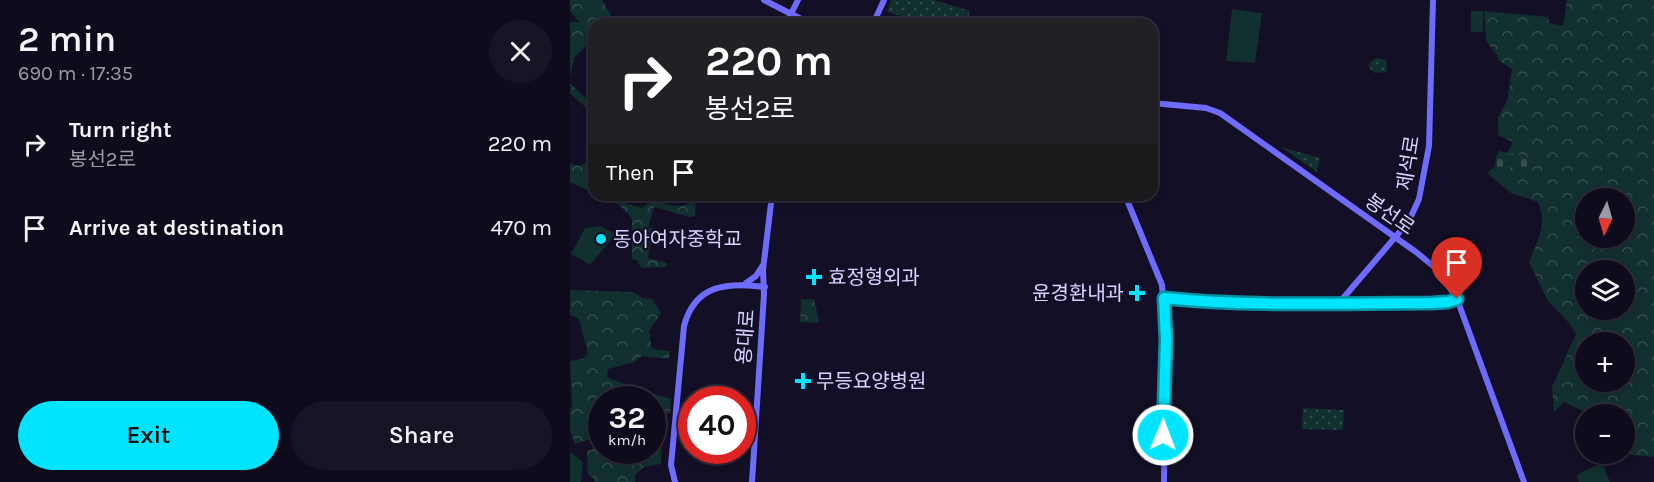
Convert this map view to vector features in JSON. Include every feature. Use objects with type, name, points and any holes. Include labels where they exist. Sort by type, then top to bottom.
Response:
[{"type":"street","points":[[764,0],[798,18]]},
{"type":"street","points":[[876,18],[884,0]]},
{"type":"street","name":"제석로","points":[[1339,303],[1395,238],[1414,211],[1419,199],[1426,167],[1430,112],[1433,0]]},
{"type":"street","points":[[788,18],[795,1]]},
{"type":"street","name":"봉선로","points":[[1158,104],[1206,108],[1220,113],[1429,262],[1457,299],[1524,482]]},
{"type":"street","name":"용대로","points":[[752,482],[765,262],[771,201]]},
{"type":"street","points":[[1127,201],[1162,285],[1164,298],[1166,340],[1164,482]]},
{"type":"street","points":[[744,284],[756,276],[765,262]]},
{"type":"street","points":[[675,482],[671,465],[686,319],[694,304],[709,291],[728,284],[765,287]]},
{"type":"street","points":[[1164,298],[1206,302],[1339,303],[1432,303],[1457,299]]},
{"type":"green space","points":[[570,0],[602,0],[612,18],[588,18],[588,32],[585,37],[587,45],[574,58],[570,77],[570,22],[579,22],[570,11]]},
{"type":"green space","points":[[891,0],[934,0],[970,11],[968,18],[908,18],[887,12]]},
{"type":"green space","points":[[1567,0],[1654,0],[1654,457],[1635,455],[1635,404],[1575,404],[1575,407],[1564,402],[1554,412],[1552,387],[1575,336],[1575,392],[1635,392],[1635,332],[1575,332],[1548,301],[1529,262],[1542,226],[1538,202],[1511,193],[1487,173],[1495,166],[1500,172],[1507,172],[1508,167],[1527,157],[1507,153],[1513,142],[1498,135],[1498,117],[1507,101],[1512,69],[1498,60],[1497,55],[1486,41],[1484,11],[1548,17],[1549,23],[1563,26]]},
{"type":"green space","points":[[1232,9],[1262,13],[1255,63],[1226,61]]},
{"type":"green space","points":[[1471,11],[1483,11],[1483,32],[1471,32]]},
{"type":"green space","points":[[1376,58],[1386,60],[1387,72],[1375,73],[1369,68],[1369,63]]},
{"type":"green space","points":[[570,83],[588,100],[588,109],[570,93]]},
{"type":"green space","points":[[1281,147],[1320,158],[1317,172]]},
{"type":"green space","points":[[1499,151],[1527,157],[1532,161],[1530,167],[1524,170],[1508,167],[1507,172],[1500,172],[1495,166]]},
{"type":"green space","points":[[588,161],[588,190],[570,182],[570,163],[580,166]]},
{"type":"green space","points":[[611,201],[620,201],[642,208],[652,201],[680,206],[696,201],[695,216],[689,217],[654,207],[648,227],[653,229],[648,258],[667,263],[666,267],[641,268],[637,260],[632,259],[632,218],[619,205]]},
{"type":"green space","points":[[600,226],[616,234],[590,265],[571,254],[585,228]]},
{"type":"green space","points":[[570,290],[633,292],[643,298],[652,299],[661,313],[649,331],[652,349],[670,351],[669,359],[642,356],[634,362],[608,369],[607,377],[629,386],[588,386],[588,440],[575,444],[570,430],[570,409],[572,407],[570,361],[582,359],[588,353],[579,319],[570,315]]},
{"type":"green space","points":[[801,299],[814,299],[818,323],[800,322]]},
{"type":"green space","points":[[666,398],[671,399],[670,413],[666,414]]},
{"type":"green space","points":[[1303,408],[1344,410],[1343,429],[1302,429]]},
{"type":"green space","points":[[587,451],[588,464],[661,464],[644,467],[635,475],[635,482],[594,482],[594,478],[588,475]]},
{"type":"green space","points":[[570,452],[583,462],[581,482],[570,482]]},
{"type":"green space","points":[[1602,464],[1610,482],[1579,482],[1578,474]]},
{"type":"place","name":"동아여자중학교","points":[[601,239]]},
{"type":"place","name":"효정형외과","points":[[814,277]]},
{"type":"place","name":"윤경환내과","points":[[1137,293]]},
{"type":"place","name":"무등요양병원","points":[[803,381]]},
{"type":"route","points":[[1163,435],[1166,340],[1164,298],[1206,302],[1300,303],[1432,303],[1457,299]]}]
